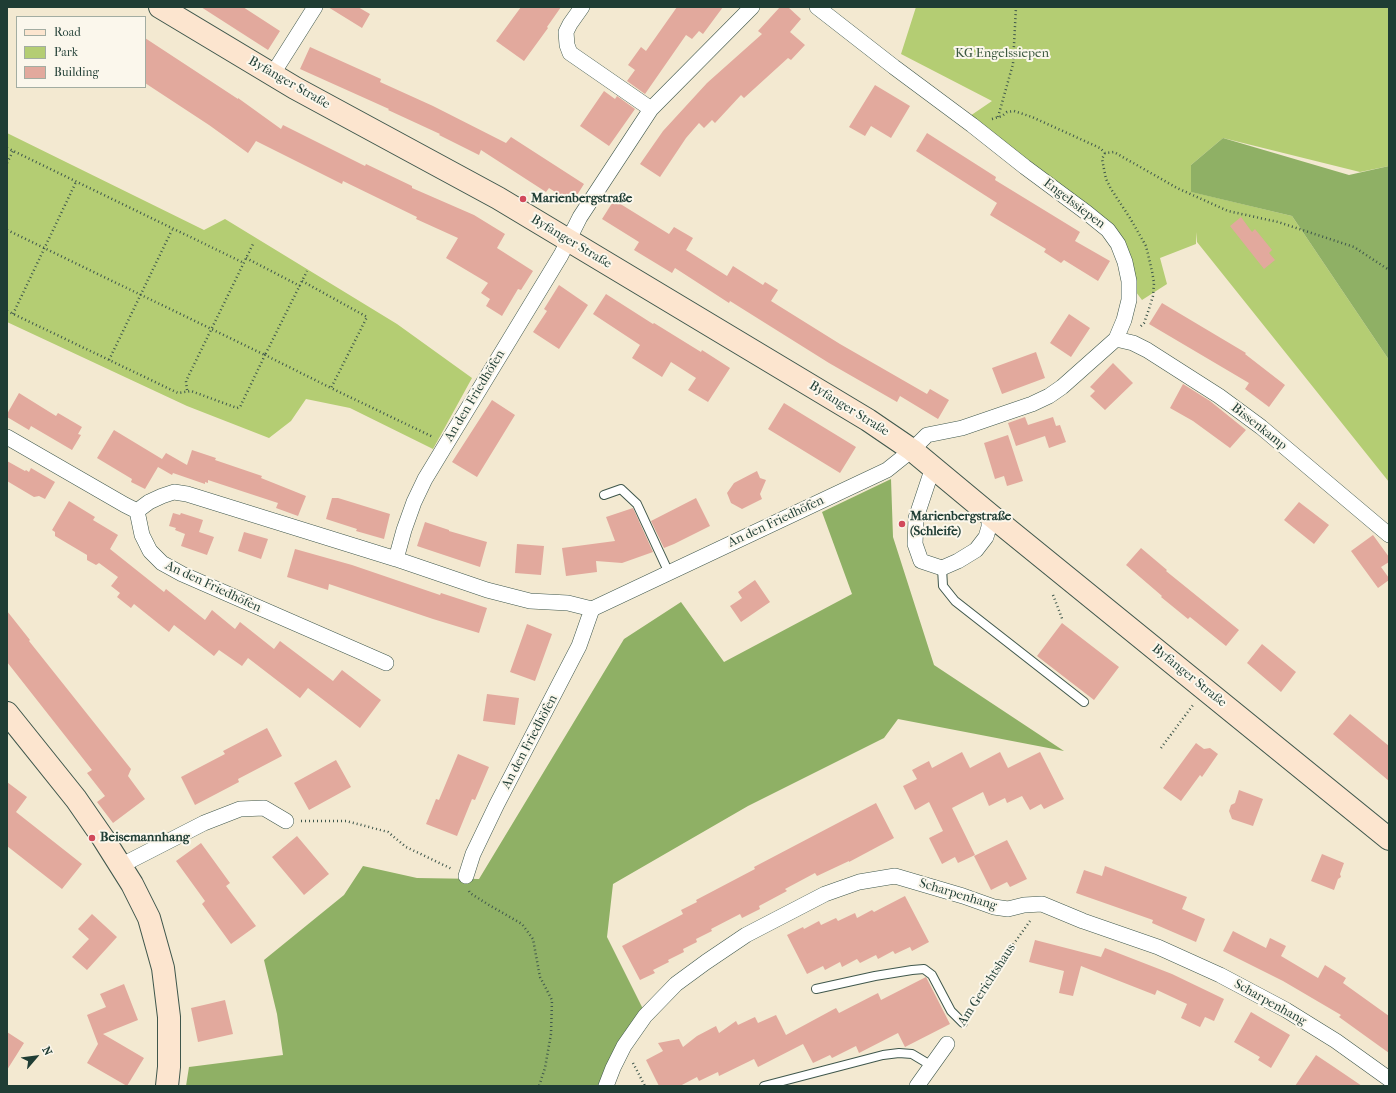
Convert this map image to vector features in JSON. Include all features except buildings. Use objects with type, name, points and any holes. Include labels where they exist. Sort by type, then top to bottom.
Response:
[{"type":"street","name":"Byfanger Straße","points":[[160,7],[272,75],[491,194],[868,420],[912,450],[1389,839]]},
{"type":"street","points":[[272,75],[315,7]]},
{"type":"street","points":[[582,7],[566,32],[567,45],[570,53],[651,110]]},
{"type":"street","points":[[568,239],[580,217],[651,110],[752,7]]},
{"type":"street","name":"Engelssiepen","points":[[817,7],[1108,230],[1118,244],[1125,262],[1129,281],[1127,307],[1124,320],[1116,339],[1062,388],[1032,404],[962,428],[927,435],[912,450]]},
{"type":"street","name":"An den Friedhöfen","points":[[396,559],[414,502],[425,478],[561,255],[568,239]]},
{"type":"street","name":"Bissenkamp","points":[[1116,339],[1133,343],[1148,350],[1219,396],[1262,427],[1389,535]]},
{"type":"street","points":[[7,437],[137,511],[162,496],[174,492],[187,494],[396,559],[487,590],[530,601],[568,603],[592,609]]},
{"type":"street","name":"An den Friedhöfen","points":[[466,876],[473,854],[579,646],[592,609],[887,470],[912,450]]},
{"type":"street","points":[[933,467],[916,518],[915,544],[921,561],[942,568],[958,561],[976,550],[986,537],[989,527],[989,514]]},
{"type":"street","name":"An den Friedhöfen","points":[[137,511],[142,535],[150,551],[162,563],[182,574],[386,663]]},
{"type":"street","points":[[7,713],[76,799],[104,838],[149,918],[163,968],[170,1030],[167,1086]]},
{"type":"street","points":[[120,866],[204,823],[240,809],[264,808],[286,821]]},
{"type":"street","name":"Scharpenhang","points":[[624,1046],[645,1016],[676,984],[746,936],[825,894],[859,882],[894,876],[963,896],[994,907],[1008,909],[1024,905],[1042,904],[1083,921],[1158,947],[1220,975],[1286,1010],[1330,1037],[1389,1079]]},
{"type":"street","points":[[917,1086],[947,1044]]},
{"type":"street","points":[[606,1086],[624,1046]]},
{"type":"lane","points":[[604,495],[621,490],[637,504],[669,573]]},
{"type":"lane","points":[[942,568],[943,586],[956,601],[1084,702]]},
{"type":"lane","points":[[816,990],[875,976],[924,969],[932,975],[951,1011],[963,1023]]},
{"type":"lane","points":[[764,1086],[883,1055],[899,1053],[912,1054],[932,1066]]},
{"type":"path","points":[[1016,7],[1013,64],[998,118],[1007,112],[1014,111],[1032,117],[1100,148],[1105,153],[1114,152],[1177,188],[1228,211],[1278,222],[1354,247],[1389,270]]},
{"type":"path","points":[[7,148],[172,230],[244,263]]},
{"type":"path","points":[[7,162],[13,151]]},
{"type":"path","points":[[13,314],[76,182]]},
{"type":"path","points":[[7,230],[446,443]]},
{"type":"path","points":[[109,360],[172,230]]},
{"type":"path","points":[[187,390],[186,381],[254,244]]},
{"type":"path","points":[[246,258],[300,286]]},
{"type":"path","points":[[7,311],[178,393],[182,393],[187,390],[191,391],[237,408],[240,407],[307,271]]},
{"type":"path","points":[[302,280],[367,317],[331,388]]},
{"type":"path","points":[[1053,595],[1063,620]]},
{"type":"path","points":[[1162,748],[1180,722]]},
{"type":"path","points":[[286,821],[346,821],[388,832],[406,847],[466,876],[470,893],[489,906],[522,924],[533,940],[540,977],[552,1000],[551,1034],[539,1086]]},
{"type":"path","name":"Am Gerichtshaus","points":[[963,1023],[973,1012],[1010,949],[1042,904]]},
{"type":"path","points":[[624,1046],[645,1086]]},
{"type":"green space","name":"KG Engelssiepen","points":[[916,7],[1389,7],[1389,166],[1360,172],[1223,138],[1191,165],[1192,192],[1292,216],[1389,360],[1389,482],[1197,242],[1196,232],[1196,244],[1160,258],[1167,284],[1142,300],[1133,288],[1107,223],[970,116],[992,101],[901,54]]},
{"type":"green space","points":[[7,133],[204,230],[225,219],[397,324],[472,378],[433,449],[350,408],[306,399],[291,421],[269,438],[187,406],[7,322]]},
{"type":"green space","points":[[1223,138],[1349,175],[1389,166],[1389,360],[1292,216],[1191,192],[1191,165]]},
{"type":"green space","points":[[891,479],[893,537],[934,665],[1064,751],[898,719],[884,738],[748,806],[613,884],[607,937],[643,1009],[606,1066],[598,1086],[186,1086],[189,1067],[283,1055],[277,1014],[264,960],[344,895],[363,866],[417,878],[479,879],[624,639],[681,602],[724,662],[852,594],[822,512]]},
{"type":"place","name":"Marienbergstraße","points":[[523,199]]},
{"type":"place","name":"Marienbergstraße (Schleife)","points":[[902,524]]},
{"type":"place","name":"Beisemannhang","points":[[92,838]]}]
